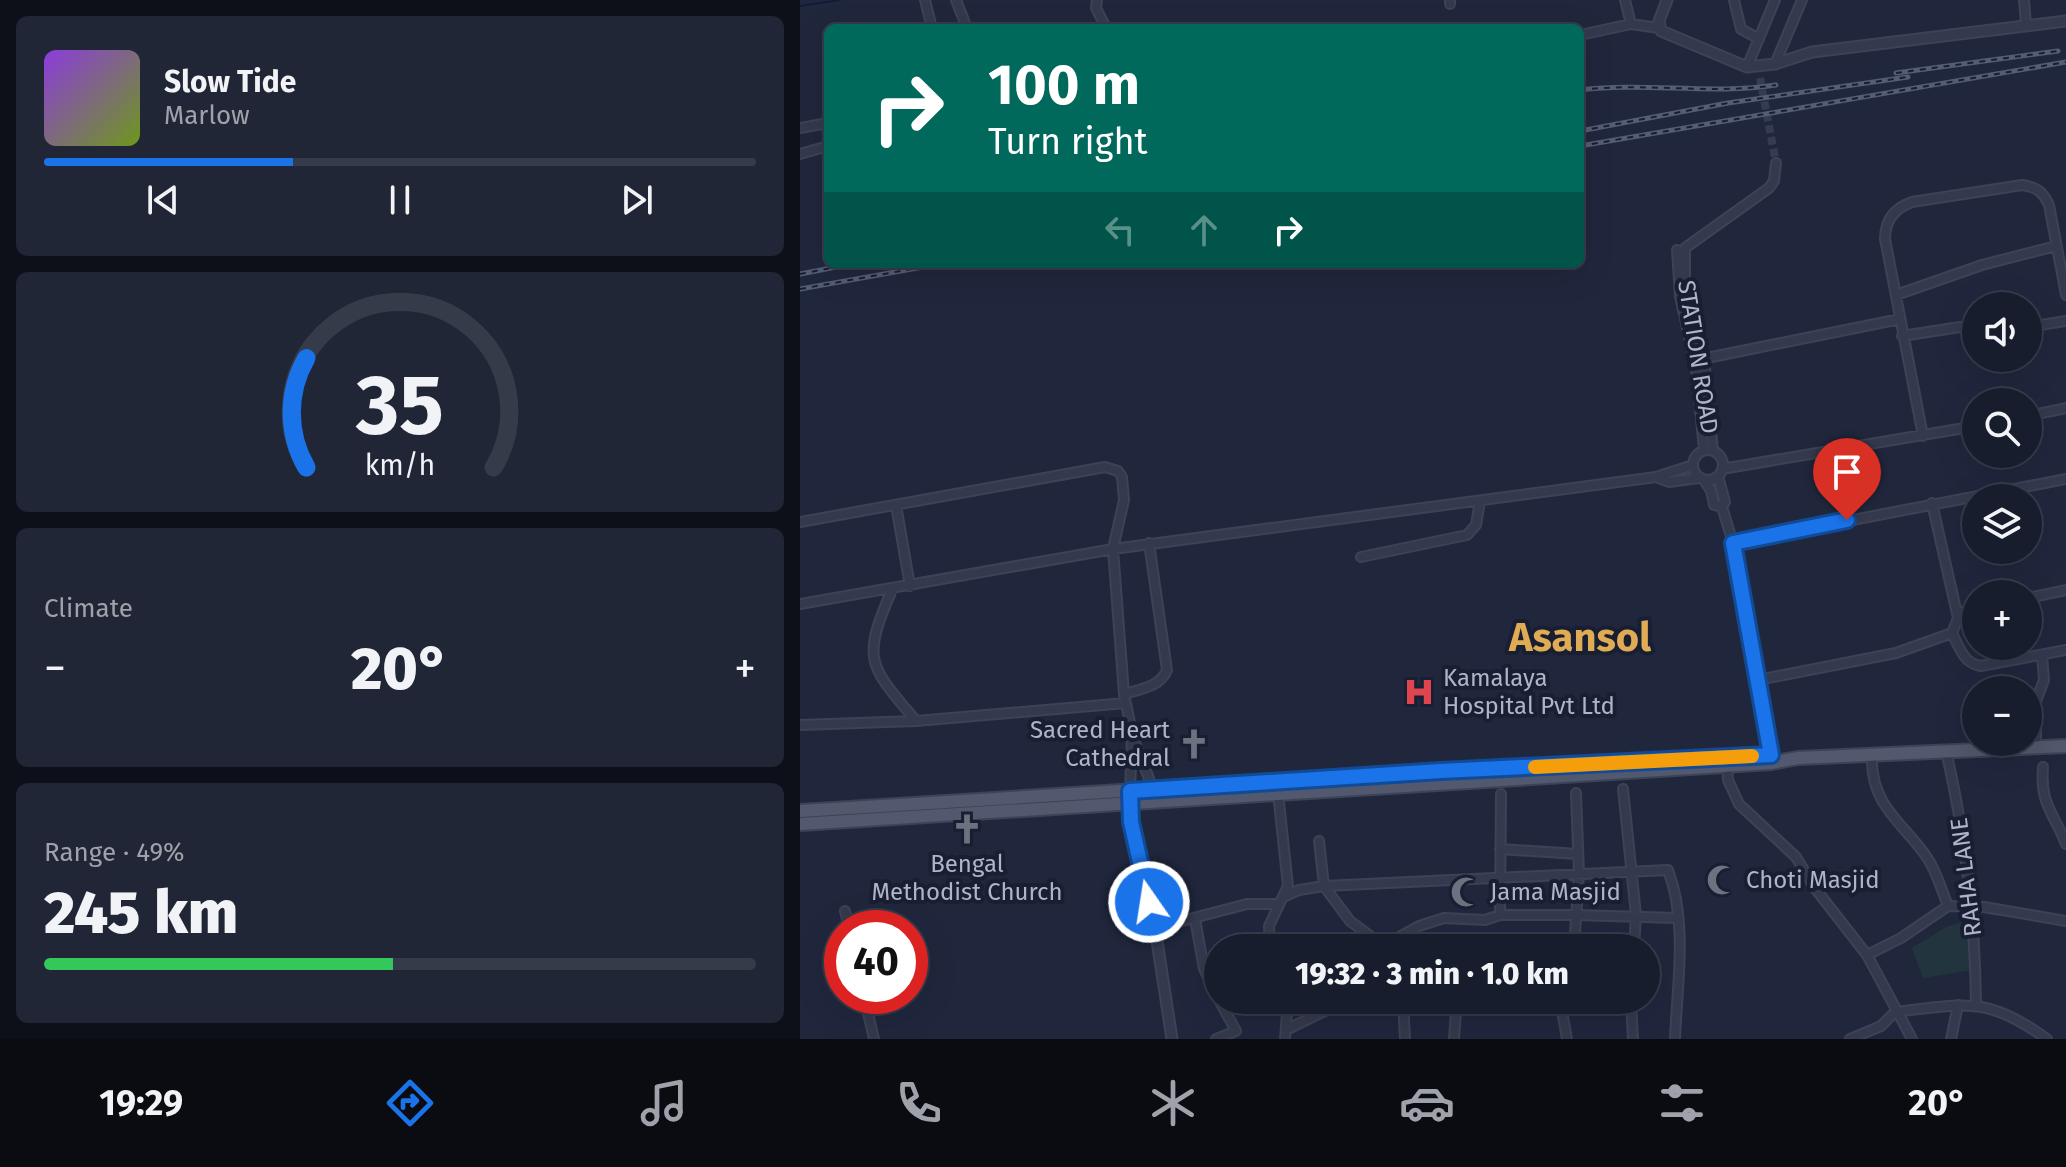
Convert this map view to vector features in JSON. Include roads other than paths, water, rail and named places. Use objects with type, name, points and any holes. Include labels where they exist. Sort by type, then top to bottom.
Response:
[{"type":"main road","points":[[2042,747],[2066,746]]},
{"type":"main road","points":[[800,824],[1130,797],[1153,789],[1962,750]]},
{"type":"main road","points":[[800,811],[1278,793],[1727,765],[1771,759]]},
{"type":"street","points":[[925,0],[931,24]]},
{"type":"street","points":[[956,0],[965,23]]},
{"type":"street","points":[[1097,0],[1096,8],[1104,24]]},
{"type":"street","points":[[1625,0],[1631,24]]},
{"type":"street","points":[[1659,28],[1667,0]]},
{"type":"street","points":[[1734,0],[1741,29],[1759,39]]},
{"type":"street","points":[[1747,67],[1775,0]]},
{"type":"street","points":[[1775,64],[1802,0]]},
{"type":"street","points":[[2024,0],[2026,24]]},
{"type":"street","points":[[1584,34],[1631,24],[1659,28],[1671,37],[1747,67],[1760,67],[1812,52],[2066,21]]},
{"type":"street","points":[[1760,67],[1760,78]]},
{"type":"street","points":[[800,128],[824,124]]},
{"type":"street","points":[[800,154],[824,147]]},
{"type":"street","name":"STATION ROAD","points":[[1681,249],[1769,188],[1774,181],[1776,163]]},
{"type":"street","points":[[1923,436],[1902,336],[1885,231],[1891,216],[1904,205],[2022,185],[2040,191],[2049,205],[2066,295]]},
{"type":"street","points":[[1896,295],[1982,265],[2056,246]]},
{"type":"street","name":"STATION ROAD","points":[[1681,249],[1685,289],[1702,359],[1708,451]]},
{"type":"street","name":"STATION ROAD","points":[[1681,249],[1680,296],[1696,368],[1708,451]]},
{"type":"street","points":[[1702,359],[1900,319]]},
{"type":"street","points":[[2042,325],[2066,321]]},
{"type":"street","points":[[1902,336],[1962,327]]},
{"type":"street","points":[[2042,413],[2066,408]]},
{"type":"street","points":[[1656,477],[1669,482],[1702,479],[1720,473],[1962,429]]},
{"type":"street","points":[[1693,465],[1696,456],[1708,451],[1721,457],[1720,473],[1725,502],[1722,507],[1733,543],[1771,759]]},
{"type":"street","points":[[800,604],[1149,543],[1656,477],[1693,465]]},
{"type":"street","points":[[1693,465],[1711,491],[1714,505],[1722,507]]},
{"type":"street","points":[[800,522],[1112,468],[1122,477],[1125,493],[1113,549],[1125,698],[1132,732],[1153,789]]},
{"type":"street","points":[[1733,543],[2066,479]]},
{"type":"street","points":[[1361,557],[1467,535],[1476,525],[1480,501]]},
{"type":"street","points":[[1758,680],[1896,653],[1952,633],[1957,625],[1957,613],[1932,503]]},
{"type":"street","points":[[896,505],[910,586]]},
{"type":"street","points":[[800,725],[916,721],[1125,698],[1156,684],[1163,679],[1167,670],[1149,543]]},
{"type":"street","points":[[892,590],[875,630],[874,662],[881,680],[916,721]]},
{"type":"street","points":[[2042,595],[2066,590]]},
{"type":"street","points":[[1957,613],[1962,612]]},
{"type":"street","points":[[1952,633],[1962,652]]},
{"type":"street","points":[[2042,685],[2042,655],[2066,650]]},
{"type":"street","points":[[1966,660],[1981,666],[2014,660]]},
{"type":"street","points":[[1132,732],[1130,797],[1172,1039]]},
{"type":"street","name":"RAHA LANE","points":[[1946,751],[1962,834],[1976,1003]]},
{"type":"street","points":[[1872,756],[1878,793],[1893,819],[1928,858],[1948,906]]},
{"type":"street","points":[[1727,765],[1728,780],[1739,804],[1791,851],[1814,887],[1867,955],[1912,1039]]},
{"type":"street","points":[[2043,767],[2043,799],[2062,821],[2066,844]]},
{"type":"street","points":[[1623,789],[1636,915],[1635,934]]},
{"type":"street","points":[[1269,934],[1269,926],[1281,901],[1288,873],[1278,793]]},
{"type":"street","points":[[1575,934],[1579,874],[1576,793]]},
{"type":"street","points":[[1500,915],[1501,794]]},
{"type":"street","points":[[1319,841],[1324,886],[1350,921],[1367,934]]},
{"type":"street","points":[[1500,849],[1578,854]]},
{"type":"street","points":[[1155,928],[1247,904],[1281,901],[1299,890],[1324,886],[1668,870],[1677,918],[1679,955],[1675,1039]]},
{"type":"street","points":[[1867,955],[1901,938],[1948,906],[1969,906],[2066,921]]},
{"type":"street","points":[[1408,934],[1433,920],[1485,920],[1500,915],[1677,918]]},
{"type":"street","points":[[1195,919],[1204,969]]},
{"type":"street","points":[[1850,1039],[1881,1026],[1895,1012],[1976,1003],[2024,1022],[2047,1039]]},
{"type":"street","points":[[1951,1039],[1958,1005]]},
{"type":"street","points":[[868,1014],[874,1039]]},
{"type":"street","points":[[1216,1039],[1236,1031],[1226,1014]]},
{"type":"street","points":[[1285,1035],[1287,1014]]},
{"type":"street","points":[[1285,1035],[1321,1014]]},
{"type":"street","points":[[1404,1014],[1405,1039]]},
{"type":"street","points":[[1454,1039],[1456,1014]]},
{"type":"street","points":[[1561,1014],[1567,1039]]},
{"type":"street","points":[[1632,1014],[1633,1039]]},
{"type":"waterway","points":[[800,6],[840,0]]},
{"type":"tunnel","points":[[1760,78],[1776,163]]},
{"type":"railway","points":[[1896,73],[2058,51]]},
{"type":"railway","points":[[1584,145],[2066,62]]},
{"type":"railway","points":[[1584,130],[1728,103],[1908,77]]},
{"type":"railway","points":[[1584,90],[1629,87],[1727,89],[1776,85]]},
{"type":"railway","points":[[800,274],[831,268]]},
{"type":"railway","points":[[800,289],[918,268]]},
{"type":"place","name":"Kamalaya Hospital Pvt Ltd","points":[[1419,692]]},
{"type":"place","name":"Sacred Heart Cathedral","points":[[1194,744]]},
{"type":"place","name":"Bengal Methodist Church","points":[[967,829]]},
{"type":"place","name":"Choti Masjid","points":[[1722,880]]},
{"type":"place","name":"Jama Masjid","points":[[1466,892]]},
{"type":"district","name":"Asansol","points":[[1580,637]]}]
